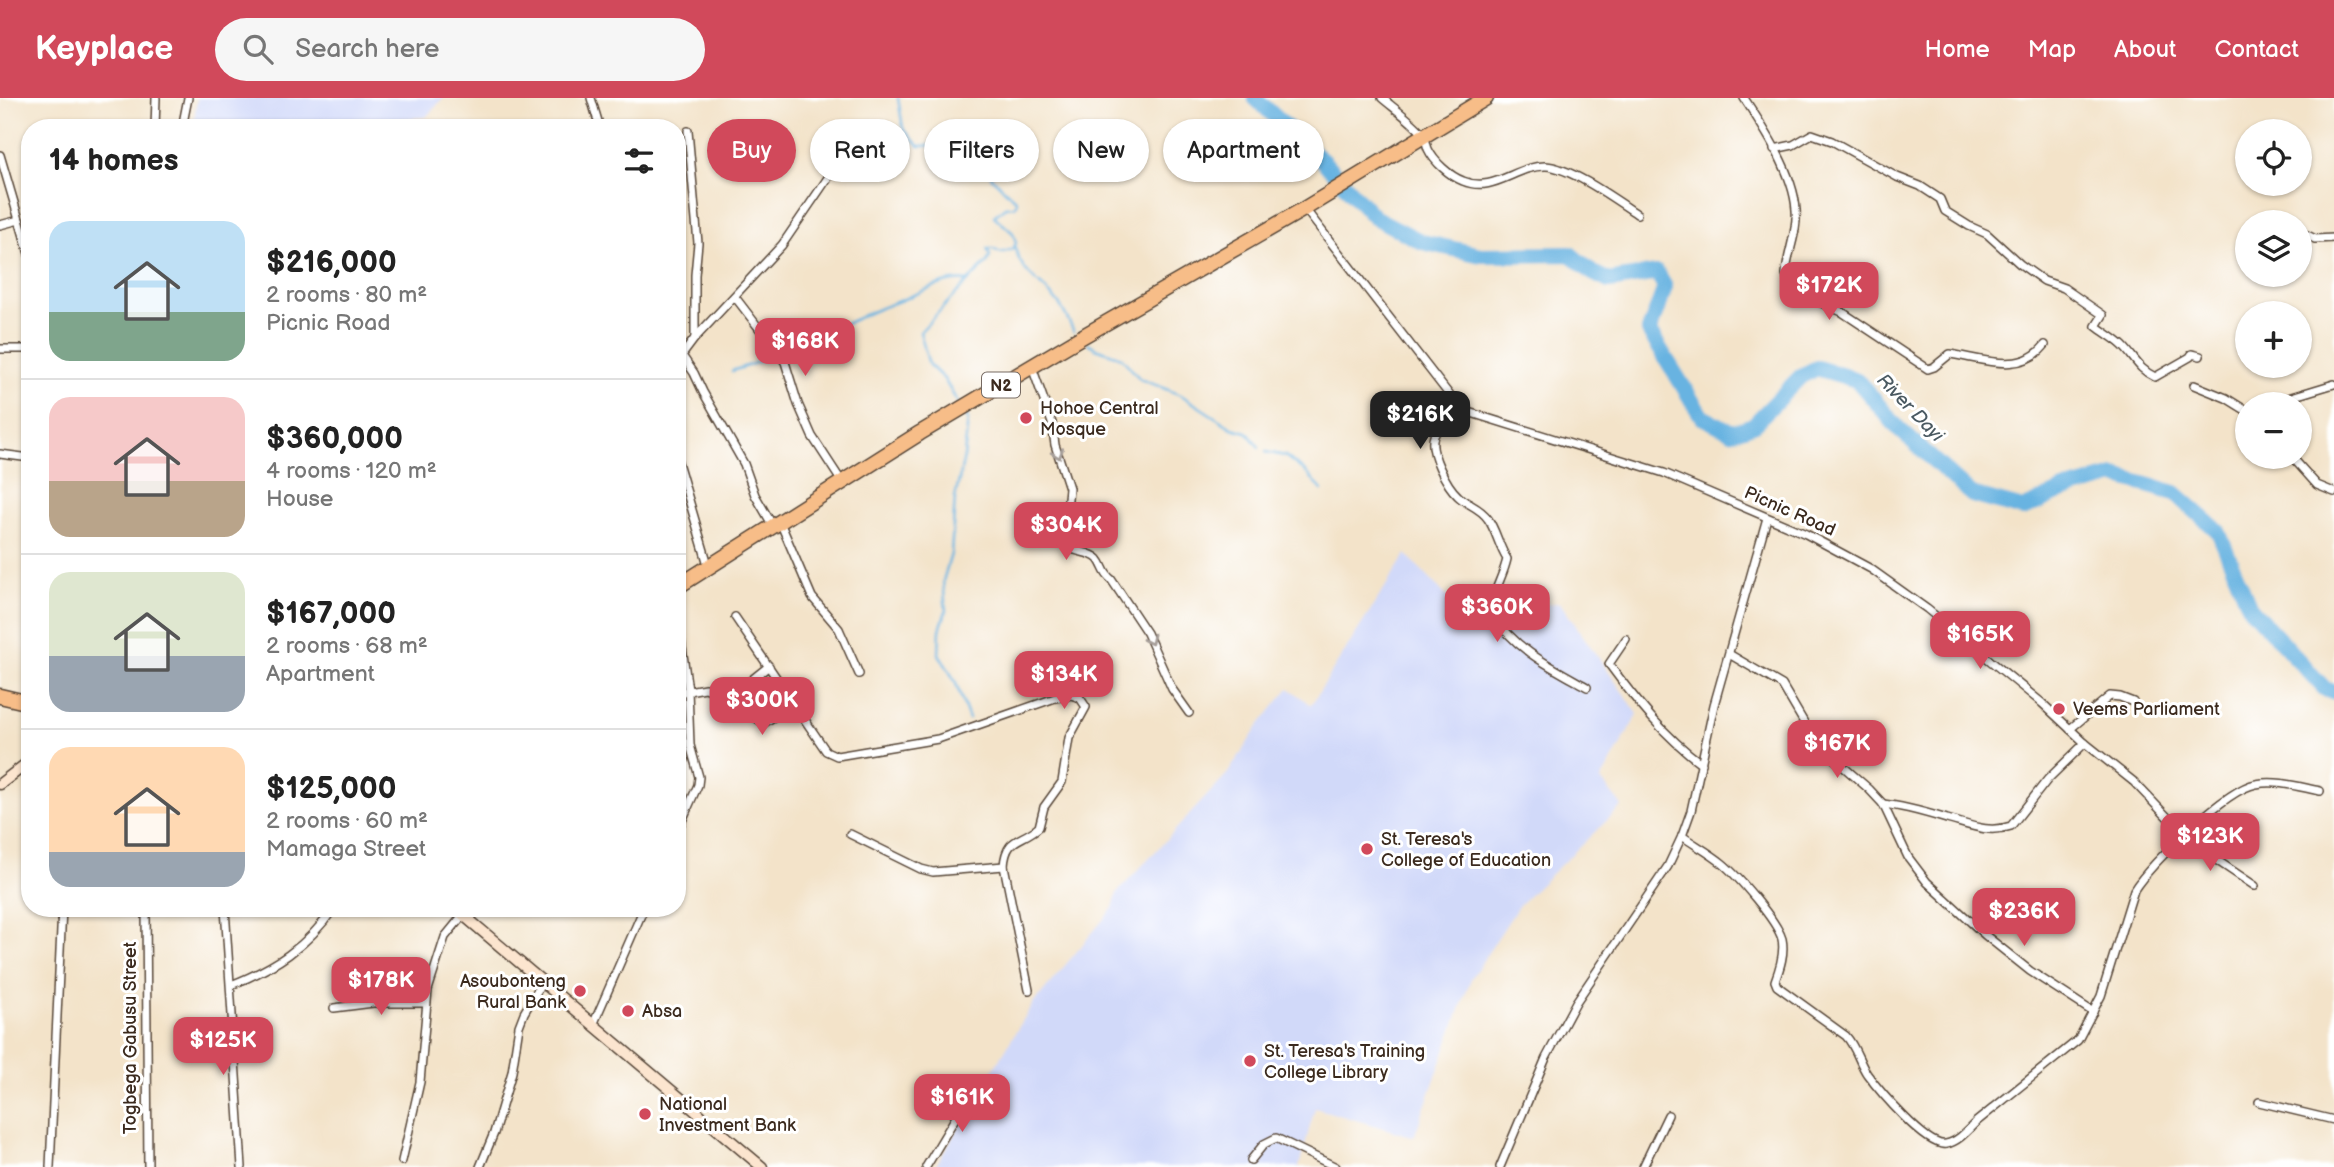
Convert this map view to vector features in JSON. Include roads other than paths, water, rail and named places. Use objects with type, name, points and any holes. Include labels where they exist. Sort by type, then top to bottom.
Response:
[{"type":"highway","name":"N2","points":[[686,582],[1032,366],[1304,209],[1486,98]]},
{"type":"highway","points":[[0,696],[21,701]]},
{"type":"main road","points":[[0,783],[21,768]]},
{"type":"main road","points":[[467,917],[762,1167]]},
{"type":"street","points":[[155,119],[156,98]]},
{"type":"street","points":[[184,119],[188,98]]},
{"type":"street","points":[[591,98],[597,119]]},
{"type":"street","points":[[1382,98],[1424,136],[1437,163],[1460,180],[1483,186],[1545,166],[1570,174],[1637,214]]},
{"type":"street","points":[[1744,98],[1774,149],[1789,183],[1797,211],[1786,274],[1801,294],[1842,312],[1928,369],[1934,368],[1950,354],[2011,363],[2024,361],[2036,356],[2045,345]]},
{"type":"street","points":[[688,131],[698,243],[695,338]]},
{"type":"street","points":[[1774,149],[1793,145],[1812,134],[1832,141],[1897,177],[1920,186],[1940,199],[1945,211],[1987,234],[2007,254],[2043,281],[2064,288],[2103,315],[2096,326],[2124,347],[2138,366],[2155,377],[2192,354],[2200,356]]},
{"type":"street","points":[[0,155],[21,225]]},
{"type":"street","points":[[686,351],[782,245],[825,182]]},
{"type":"street","name":"Picnic Road","points":[[1304,209],[1458,406],[1468,412],[1664,474],[1838,549],[1901,589],[2010,677],[2134,782],[2194,845],[2255,886]]},
{"type":"street","points":[[0,225],[19,220]]},
{"type":"street","points":[[2312,238],[2334,238]]},
{"type":"street","points":[[735,297],[785,362],[798,404],[812,436],[842,482]]},
{"type":"street","points":[[0,349],[21,349]]},
{"type":"street","points":[[686,365],[694,373],[744,464],[755,495],[776,524],[812,597],[838,629],[859,674]]},
{"type":"street","points":[[1032,366],[1052,423],[1055,445],[1069,488],[1066,520],[1073,525],[1070,548],[1093,555],[1100,561],[1103,572],[1111,579],[1147,633],[1172,689],[1189,713]]},
{"type":"street","points":[[2308,392],[2334,384]]},
{"type":"street","points":[[2194,385],[2235,404]]},
{"type":"street","points":[[1458,406],[1435,434],[1433,448],[1450,487],[1459,498],[1477,507],[1490,520],[1499,547],[1507,559],[1494,592],[1492,613],[1512,640],[1587,687]]},
{"type":"street","points":[[0,454],[21,457]]},
{"type":"street","points":[[2303,469],[2317,485],[2334,492]]},
{"type":"street","points":[[686,490],[709,568]]},
{"type":"street","points":[[1500,1167],[1546,1058],[1576,1002],[1668,866],[1682,836],[1692,811],[1714,705],[1768,518]]},
{"type":"street","points":[[735,617],[826,751],[837,756],[928,741],[1055,698],[1071,695],[1080,698],[1086,708],[1069,738],[1062,782],[1044,807],[1039,827],[1007,847],[1004,866],[1029,990]]},
{"type":"street","points":[[1626,639],[1609,664],[1651,719],[1682,750],[1702,764]]},
{"type":"street","points":[[1729,654],[1782,685],[1816,743],[1883,804],[1908,857],[1927,882],[1985,935],[2031,971],[2093,1012]]},
{"type":"street","points":[[730,702],[744,686],[769,666]]},
{"type":"street","points":[[686,676],[690,745],[699,777],[686,812]]},
{"type":"street","points":[[688,690],[710,690],[764,723],[794,704]]},
{"type":"street","points":[[2070,729],[2110,696],[2133,702]]},
{"type":"street","points":[[1883,804],[1971,827],[1994,831],[2003,829],[2011,826],[2048,779],[2085,743]]},
{"type":"street","points":[[1682,836],[1723,863],[1773,923],[1783,948],[1775,981],[1777,986],[1853,1043],[1865,1071],[1915,1128],[1940,1144],[1948,1144],[1962,1136],[2078,1040],[2101,996],[2134,890],[2141,878],[2184,835],[2219,804],[2252,784],[2293,784],[2320,791]]},
{"type":"street","points":[[850,834],[921,869],[933,872],[1004,866]]},
{"type":"street","points":[[50,1167],[62,917]]},
{"type":"street","name":"Togbega Gabusu Street","points":[[146,917],[148,1167]]},
{"type":"street","points":[[226,917],[242,1167]]},
{"type":"street","points":[[231,985],[265,971],[296,951],[312,937],[327,917]]},
{"type":"street","points":[[402,1161],[420,1082],[426,1003],[445,937],[461,917]]},
{"type":"street","points":[[593,1025],[640,917]]},
{"type":"street","points":[[480,1167],[494,1133],[512,1072],[519,1026],[543,981]]},
{"type":"street","points":[[334,1008],[373,1003],[426,1003]]},
{"type":"street","points":[[926,1167],[975,1085]]},
{"type":"street","points":[[2259,1102],[2334,1120]]},
{"type":"street","points":[[1643,1167],[1668,1115]]},
{"type":"street","points":[[1251,1160],[1264,1144],[1276,1138],[1336,1167]]},
{"type":"waterway","points":[[732,371],[773,357],[785,341],[814,338],[935,286],[968,281],[987,263],[990,255],[987,249],[1001,253],[1013,249],[1016,243],[1013,233],[994,216],[1005,207],[1015,206],[1017,201],[992,178],[980,152],[966,145],[919,146],[903,128],[898,98]]},
{"type":"waterway","name":"River Dayi","points":[[1255,98],[1323,161],[1374,217],[1422,242],[1481,255],[1570,254],[1593,273],[1609,281],[1657,273],[1665,287],[1649,331],[1702,417],[1732,432],[1753,425],[1801,376],[1817,368],[1857,380],[1899,429],[1972,495],[2023,509],[2064,490],[2115,476],[2175,493],[2218,531],[2250,608],[2325,689],[2334,692]]},
{"type":"waterway","points":[[1015,248],[1027,271],[1061,307],[1074,332]]},
{"type":"waterway","points":[[958,403],[944,379],[929,365],[920,332],[968,281]]},
{"type":"waterway","points":[[1088,343],[1121,357],[1140,379],[1181,395],[1232,428],[1247,432],[1259,447]]},
{"type":"waterway","points":[[964,412],[968,419],[964,457],[955,498],[951,554],[943,581],[946,611],[940,630],[939,654],[955,681],[969,719]]},
{"type":"waterway","points":[[1266,452],[1285,456],[1307,473],[1322,490]]},
{"type":"place","name":"Hohoe Central Mosque","points":[[1026,418]]},
{"type":"place","name":"Veems Parliament","points":[[2059,709]]},
{"type":"place","name":"St. Teresa's College of Education","points":[[1367,849]]},
{"type":"place","name":"Asoubonteng Rural Bank","points":[[580,991]]},
{"type":"place","name":"Absa","points":[[628,1011]]},
{"type":"place","name":"St. Teresa's Training College Library","points":[[1250,1061]]},
{"type":"place","name":"National Investment Bank","points":[[645,1114]]}]
